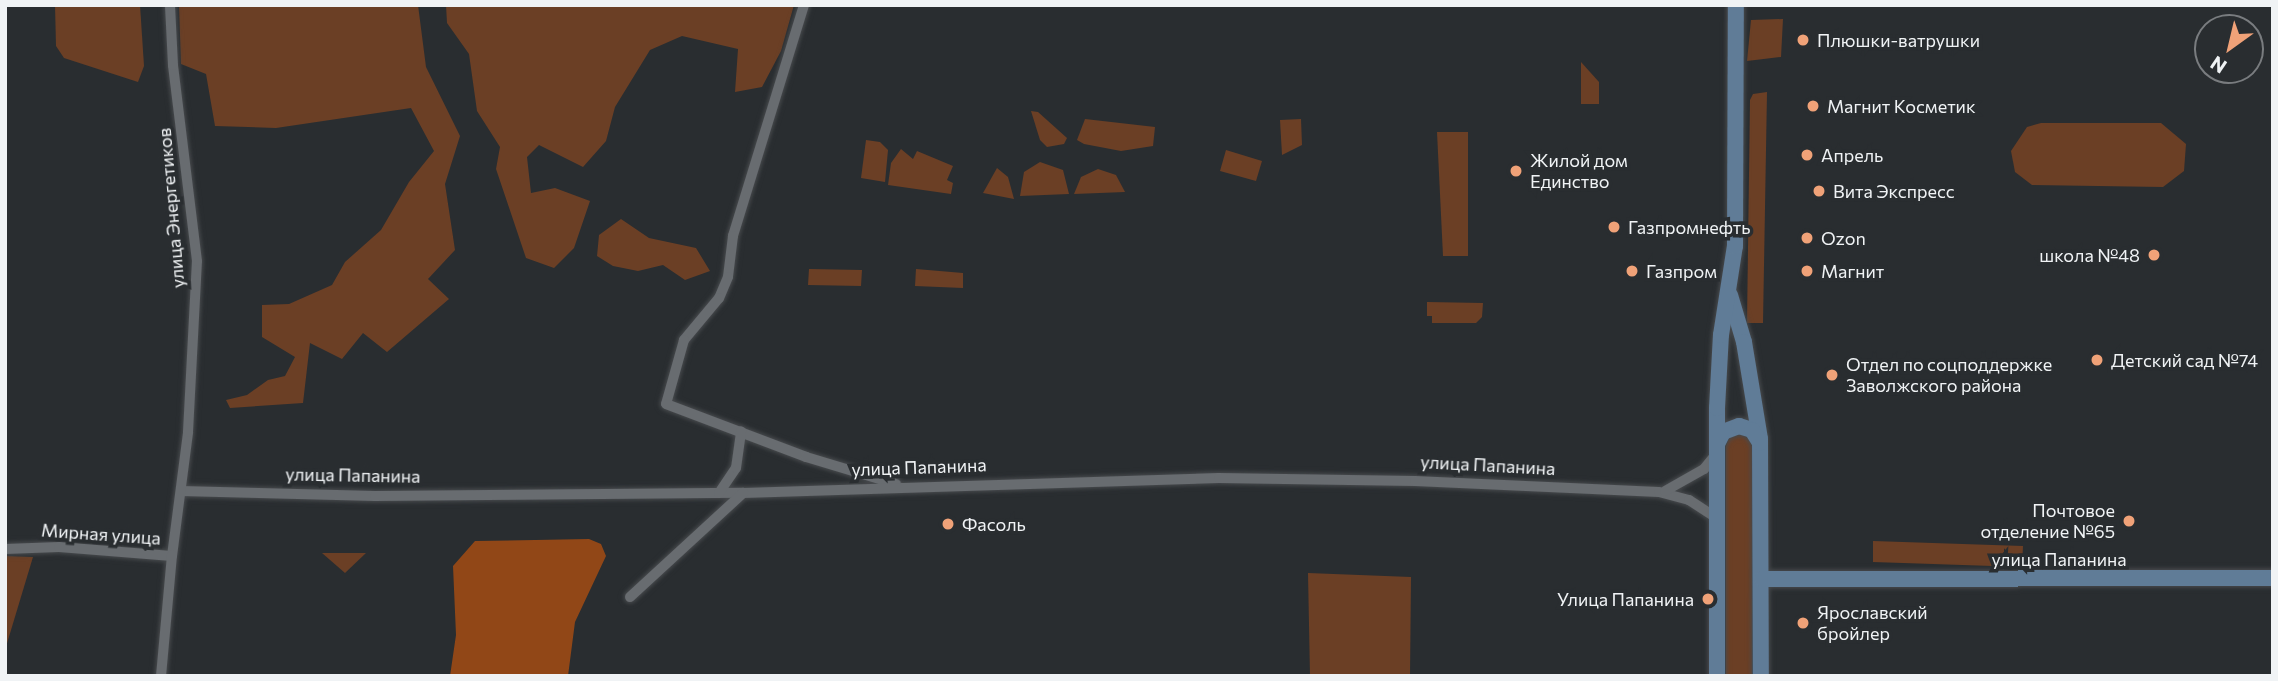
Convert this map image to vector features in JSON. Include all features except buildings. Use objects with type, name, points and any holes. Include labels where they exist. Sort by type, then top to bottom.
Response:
[{"type":"street","name":"улица Энергетиков","points":[[170,5],[173,65],[197,261],[192,385],[180,491]]},
{"type":"street","points":[[804,5],[733,236],[729,277],[719,298],[684,340],[666,404],[905,487]]},
{"type":"street","points":[[1717,676],[1717,450],[1721,335],[1730,293],[1735,246],[1736,5]]},
{"type":"street","points":[[1730,293],[1744,342],[1760,446],[1761,676]]},
{"type":"street","points":[[1717,450],[1723,432],[1739,426],[1756,433],[1760,446]]},
{"type":"street","points":[[719,493],[736,468],[741,431]]},
{"type":"street","name":"улица Папанина","points":[[1659,492],[1675,489],[1693,477],[1710,463],[1717,450]]},
{"type":"street","name":"улица Папанина","points":[[180,491],[375,496],[743,493],[1219,478],[1659,492],[1683,498],[1717,518]]},
{"type":"street","name":"Мирная улица","points":[[5,549],[59,547],[172,556],[180,491]]},
{"type":"street","points":[[631,597],[743,493]]},
{"type":"street","points":[[161,676],[172,556]]},
{"type":"street","name":"улица Папанина","points":[[1762,579],[2273,578]]},
{"type":"shaded area","points":[[55,5],[140,5],[144,66],[138,82],[64,58],[56,46]]},
{"type":"shaded area","points":[[418,5],[426,67],[460,136],[445,184],[455,250],[428,279],[449,299],[387,352],[363,333],[342,359],[310,343],[303,403],[230,408],[226,400],[247,395],[268,380],[285,376],[295,357],[262,337],[262,305],[289,304],[332,285],[345,262],[381,230],[409,182],[434,151],[411,108],[276,128],[215,126],[206,74],[181,64],[179,6]]},
{"type":"shaded area","points":[[446,5],[794,5],[781,51],[762,87],[735,92],[738,49],[682,36],[650,50],[615,107],[606,141],[583,167],[539,145],[527,157],[531,193],[555,188],[590,201],[574,248],[554,268],[526,258],[496,169],[500,147],[477,111],[469,54],[447,23]]},
{"type":"shaded area","points":[[1783,19],[1781,57],[1747,61],[1751,20]]},
{"type":"shaded area","points":[[1581,62],[1599,82],[1599,104],[1581,104]]},
{"type":"shaded area","points":[[1767,92],[1763,323],[1747,323],[1750,100],[1753,94]]},
{"type":"shaded area","points":[[1031,111],[1038,112],[1067,138],[1064,144],[1047,147],[1040,140]]},
{"type":"shaded area","points":[[1085,119],[1155,127],[1153,146],[1121,151],[1084,144],[1077,140]]},
{"type":"shaded area","points":[[1301,119],[1302,145],[1282,155],[1280,120]]},
{"type":"shaded area","points":[[2041,123],[2161,123],[2186,144],[2184,171],[2163,187],[2032,185],[2015,172],[2011,151],[2027,127]]},
{"type":"shaded area","points":[[1437,132],[1468,132],[1468,256],[1443,256]]},
{"type":"shaded area","points":[[866,140],[880,142],[888,150],[885,182],[861,178]]},
{"type":"shaded area","points":[[901,149],[913,159],[917,151],[953,166],[947,180],[953,183],[951,194],[888,185],[891,163]]},
{"type":"shaded area","points":[[1226,150],[1262,161],[1256,181],[1220,171]]},
{"type":"shaded area","points":[[1040,162],[1063,170],[1069,194],[1020,196],[1024,172]]},
{"type":"shaded area","points":[[997,168],[1008,177],[1014,199],[983,193]]},
{"type":"shaded area","points":[[1098,169],[1116,175],[1125,192],[1074,194],[1081,177]]},
{"type":"shaded area","points":[[621,219],[649,238],[696,248],[710,271],[685,280],[663,265],[638,271],[613,266],[597,256],[599,235]]},
{"type":"shaded area","points":[[809,269],[862,270],[861,286],[808,285]]},
{"type":"shaded area","points":[[916,269],[963,273],[963,288],[915,286]]},
{"type":"shaded area","points":[[1427,302],[1483,303],[1482,317],[1476,323],[1432,323],[1432,316],[1427,316]]},
{"type":"shaded area","points":[[1739,434],[1749,438],[1752,446],[1752,676],[1726,676],[1726,446],[1729,438]]},
{"type":"shaded area","points":[[589,539],[601,544],[606,556],[575,622],[568,676],[450,676],[456,635],[453,566],[475,541]]},
{"type":"shaded area","points":[[1873,541],[2023,546],[2022,567],[1873,562]]},
{"type":"shaded area","points":[[322,553],[366,553],[345,573]]},
{"type":"shaded area","points":[[5,556],[33,557],[5,650]]},
{"type":"shaded area","points":[[1308,573],[1411,577],[1410,676],[1310,676]]},
{"type":"place","name":"Плюшки-ватрушки","points":[[1803,40]]},
{"type":"place","name":"Магнит Косметик","points":[[1813,106]]},
{"type":"place","name":"Апрель","points":[[1807,155]]},
{"type":"place","name":"Жилой дом Единство","points":[[1516,171]]},
{"type":"place","name":"Вита Экспресс","points":[[1819,191]]},
{"type":"place","name":"Газпромнефть","points":[[1614,227]]},
{"type":"place","name":"Ozon","points":[[1807,238]]},
{"type":"place","name":"школа №48","points":[[2154,255]]},
{"type":"place","name":"Газпром","points":[[1632,271]]},
{"type":"place","name":"Магнит","points":[[1807,271]]},
{"type":"place","name":"Детский сад №74","points":[[2097,360]]},
{"type":"place","name":"Отдел по соцподдержке Заволжского района","points":[[1832,375]]},
{"type":"place","name":"Почтовое отделение №65","points":[[2129,521]]},
{"type":"place","name":"Фасоль","points":[[948,524]]},
{"type":"place","name":"Улица Папанина","points":[[1708,599]]},
{"type":"place","name":"Ярославский бройлер","points":[[1803,623]]}]
